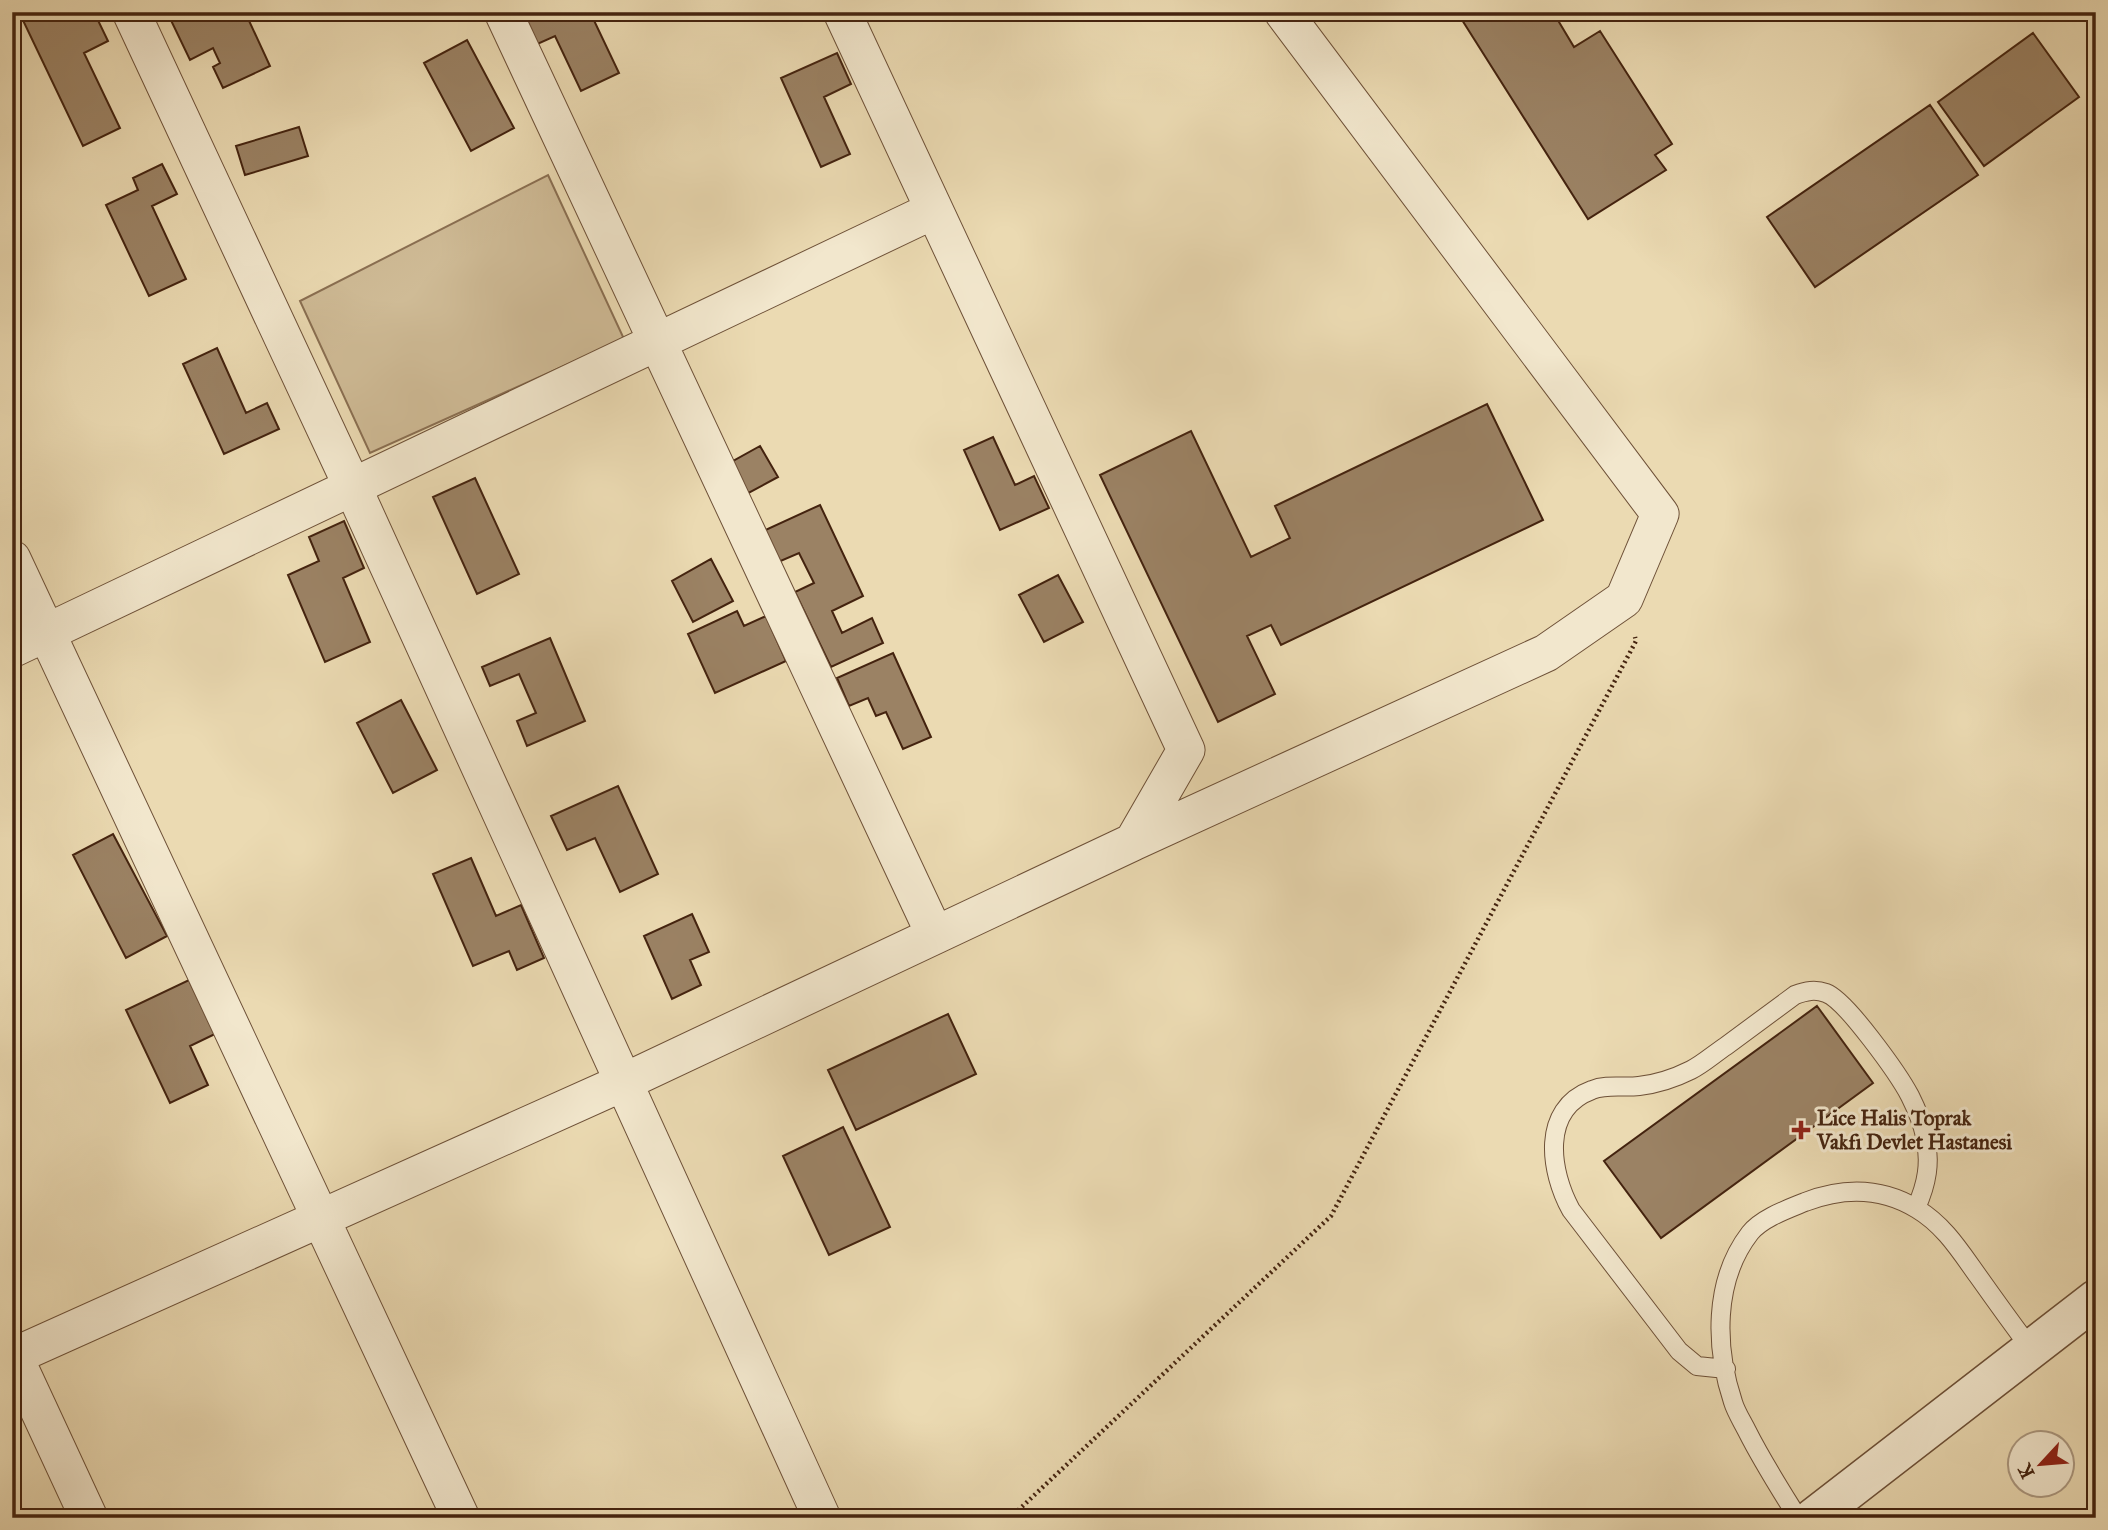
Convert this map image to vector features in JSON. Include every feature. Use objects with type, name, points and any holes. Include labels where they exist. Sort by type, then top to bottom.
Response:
[{"type":"street","points":[[131,12],[353,488],[822,1518]]},
{"type":"street","points":[[503,12],[935,935]]},
{"type":"street","points":[[842,12],[1186,750],[1133,842]]},
{"type":"street","points":[[89,1518],[13,1355],[624,1082],[1133,842],[1546,653],[1624,599],[1660,514],[1283,12]]},
{"type":"street","points":[[12,649],[934,209]]},
{"type":"street","points":[[12,559],[461,1518]]},
{"type":"street","points":[[1814,1518],[2096,1298]]},
{"type":"lane","points":[[1726,1369],[1697,1366],[1679,1351],[1571,1210],[1562,1194],[1553,1156],[1554,1136],[1559,1119],[1569,1105],[1592,1090],[1641,1086],[1668,1080],[1693,1069],[1795,995],[1806,991],[1828,993],[1846,1008],[1901,1080],[1919,1116],[1928,1159],[1926,1187],[1916,1208]]},
{"type":"lane","points":[[1798,1518],[1760,1458],[1733,1403],[1720,1338],[1723,1297],[1738,1253],[1751,1231],[1808,1201],[1857,1190],[1878,1193],[1916,1208],[1946,1232],[2031,1349]]},
{"type":"path","points":[[1010,1518],[1331,1216],[1636,641],[1624,599]]},
{"type":"shaded area","points":[[548,175],[624,339],[370,453],[300,301]]},
{"type":"building","points":[[19,12],[94,12],[108,41],[84,53],[120,128],[83,146]]},
{"type":"building","points":[[167,12],[245,12],[270,66],[223,88],[213,67],[220,63],[213,48],[190,60]]},
{"type":"building","points":[[532,12],[590,12],[619,73],[581,91],[555,36],[533,46],[520,18]]},
{"type":"building","points":[[1457,12],[1553,12],[1574,47],[1600,31],[1672,144],[1655,155],[1666,170],[1588,219]]},
{"type":"building","points":[[2033,33],[2079,97],[1984,166],[1938,102]]},
{"type":"building","points":[[467,40],[514,128],[471,151],[424,63]]},
{"type":"building","points":[[837,53],[851,84],[824,97],[850,154],[821,167],[781,78]]},
{"type":"building","points":[[1930,105],[1978,175],[1815,287],[1767,217]]},
{"type":"building","points":[[299,127],[308,156],[245,175],[236,146]]},
{"type":"building","points":[[162,164],[177,194],[152,206],[186,279],[149,296],[106,205],[138,190],[133,178]]},
{"type":"building","points":[[217,348],[246,413],[267,403],[279,429],[224,454],[183,364]]},
{"type":"building","points":[[1487,404],[1543,520],[1281,645],[1271,625],[1247,636],[1275,694],[1218,722],[1100,475],[1191,431],[1251,557],[1290,538],[1275,506]]},
{"type":"building","points":[[993,437],[1015,485],[1034,476],[1049,508],[1000,530],[964,450]]},
{"type":"building","points":[[760,446],[778,477],[743,496],[726,465]]},
{"type":"building","points":[[475,478],[519,574],[477,594],[433,497]]},
{"type":"building","points":[[820,505],[863,596],[832,611],[842,633],[872,618],[883,643],[831,667],[795,592],[814,583],[799,553],[776,563],[761,532]]},
{"type":"building","points":[[344,521],[364,568],[343,578],[370,642],[325,662],[288,575],[319,561],[309,537]]},
{"type":"building","points":[[711,559],[733,601],[693,622],[672,581]]},
{"type":"building","points":[[1058,575],[1083,622],[1044,642],[1019,595]]},
{"type":"building","points":[[737,611],[744,626],[766,616],[786,661],[715,693],[688,634]]},
{"type":"building","points":[[550,638],[585,721],[527,746],[517,721],[536,713],[519,674],[490,686],[482,667]]},
{"type":"building","points":[[893,653],[931,737],[903,749],[886,712],[876,716],[868,698],[849,706],[837,678]]},
{"type":"building","points":[[401,700],[437,770],[393,793],[357,723]]},
{"type":"building","points":[[618,786],[658,874],[620,892],[595,838],[567,850],[551,816]]},
{"type":"building","points":[[113,834],[167,936],[126,958],[73,855]]},
{"type":"building","points":[[471,858],[496,916],[521,905],[544,958],[517,970],[509,951],[473,966],[433,874]]},
{"type":"building","points":[[692,914],[709,952],[690,960],[701,985],[672,999],[644,936]]},
{"type":"building","points":[[189,980],[215,1034],[190,1046],[208,1085],[170,1103],[126,1010]]},
{"type":"building","points":[[1817,1006],[1873,1083],[1661,1238],[1604,1161]]},
{"type":"building","points":[[948,1014],[976,1074],[856,1130],[828,1070]]},
{"type":"building","points":[[843,1127],[890,1227],[829,1255],[783,1156]]},
{"type":"place","name":"Lice Halis Toprak Vakfı Devlet Hastanesi","points":[[1801,1130]]}]
